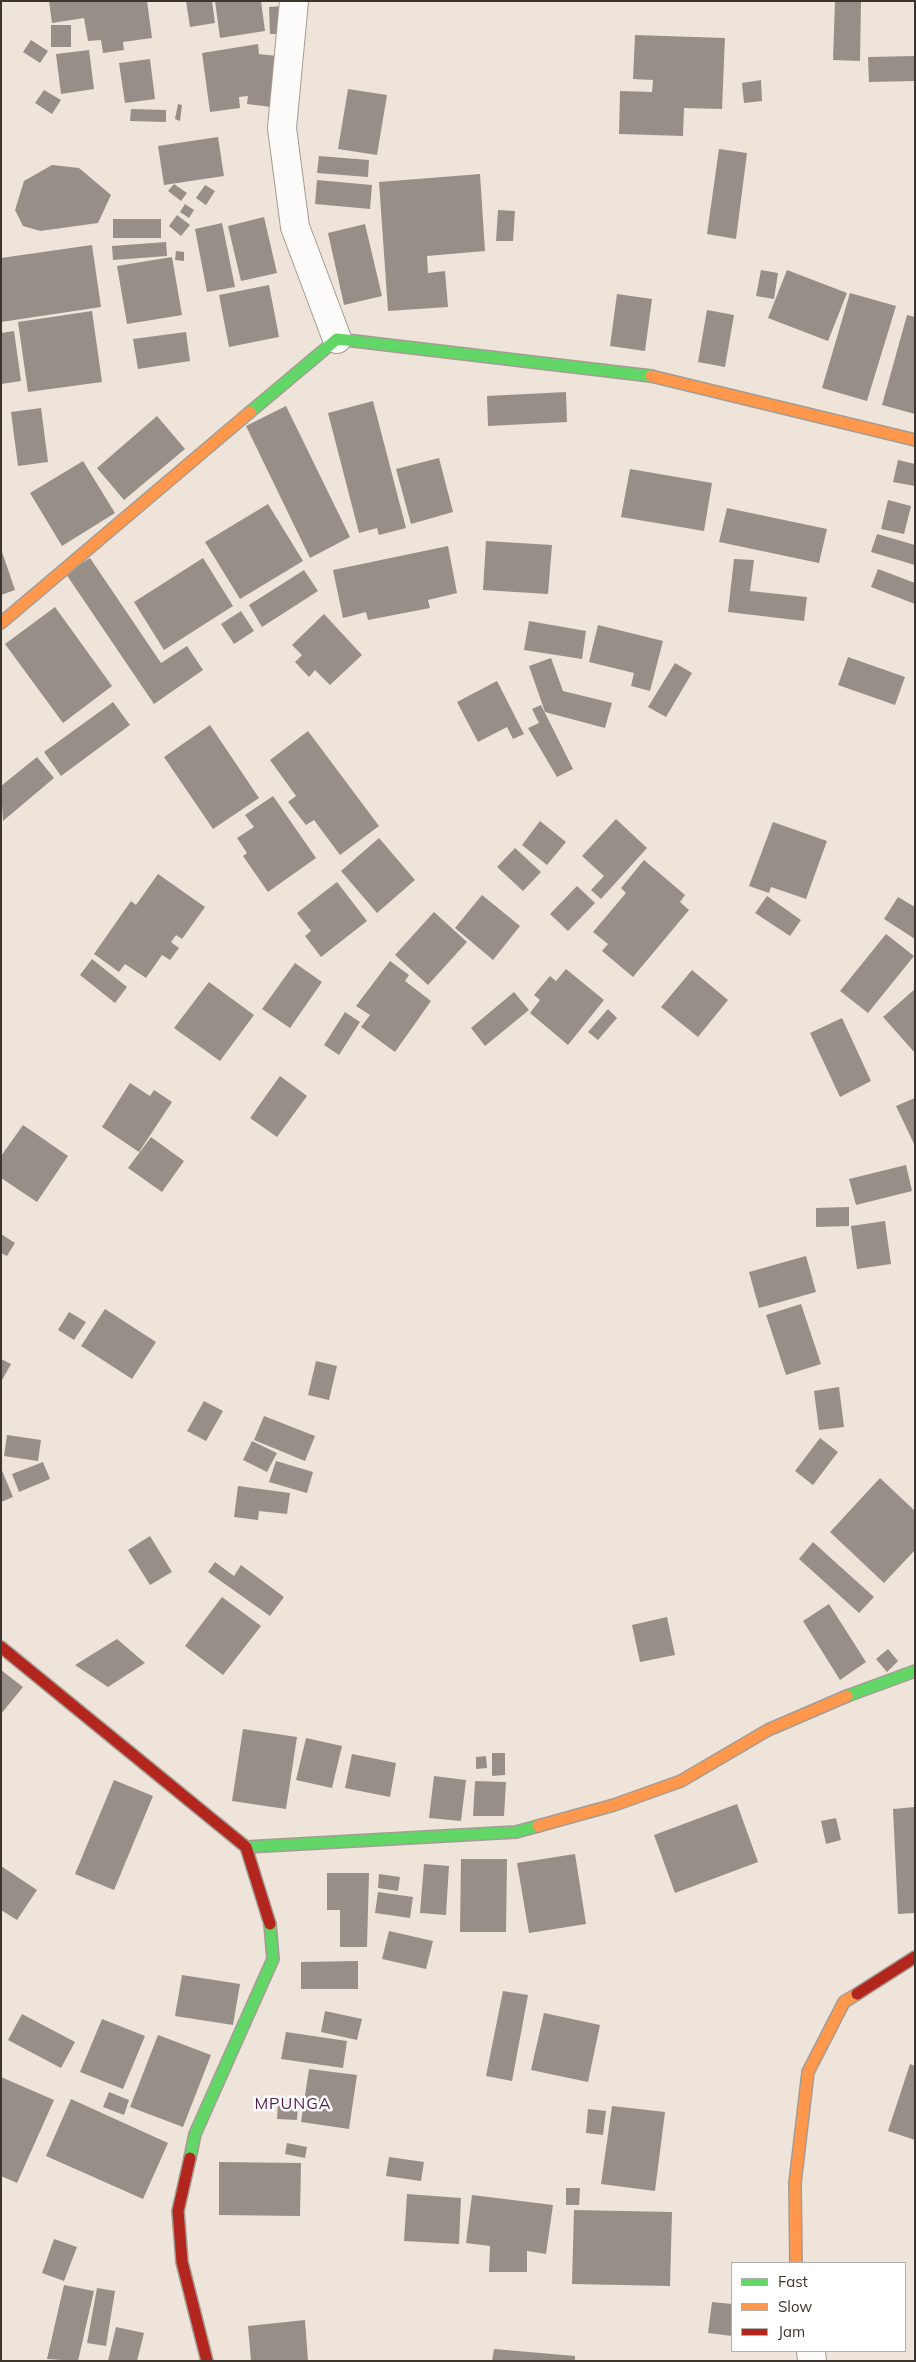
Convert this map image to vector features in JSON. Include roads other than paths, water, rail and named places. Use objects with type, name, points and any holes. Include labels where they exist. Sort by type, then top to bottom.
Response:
[{"type":"street","points":[[294,1],[282,128],[295,227],[337,339]]},
{"type":"street","points":[[1,623],[337,339],[649,376],[915,440]]},
{"type":"street","points":[[1,1647],[246,1847],[270,1924],[273,1959],[195,2134],[178,2211],[182,2262],[207,2361]]},
{"type":"street","points":[[246,1847],[516,1832],[614,1805],[681,1781],[768,1730],[824,1704],[915,1671]]},
{"type":"street","points":[[796,2262],[795,2183],[808,2072],[844,2002],[915,1957]]},
{"type":"district","name":"MPUNGA","points":[[293,2104]]}]
